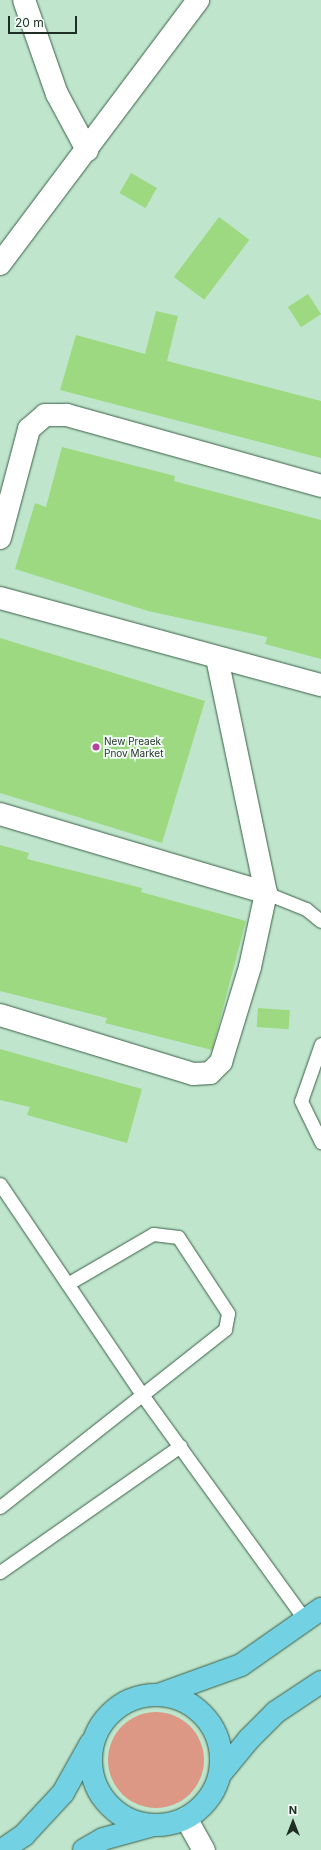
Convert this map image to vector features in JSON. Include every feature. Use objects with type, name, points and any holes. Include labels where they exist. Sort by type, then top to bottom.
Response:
[{"type":"main road","points":[[2,1850],[24,1835],[63,1792],[94,1737],[111,1712],[126,1702],[158,1695],[242,1665],[313,1614]]},
{"type":"main road","points":[[84,1850],[103,1839],[155,1825],[173,1824],[186,1818],[206,1804],[220,1773],[249,1739],[276,1712],[321,1682]]},
{"type":"main road","points":[[158,1695],[188,1703],[212,1725],[219,1740],[220,1773]]},
{"type":"main road","points":[[94,1737],[90,1758],[91,1774],[102,1799],[127,1820],[155,1825]]},
{"type":"street","points":[[24,0],[57,94],[87,150]]},
{"type":"street","points":[[0,264],[198,0]]},
{"type":"street","points":[[0,538],[29,429],[45,415],[67,415],[321,486]]},
{"type":"street","points":[[0,598],[321,685]]},
{"type":"street","points":[[0,1015],[193,1074],[210,1073],[221,1062],[250,966],[266,893],[217,658]]},
{"type":"street","points":[[0,814],[266,893]]},
{"type":"street","points":[[186,1818],[204,1850]]},
{"type":"lane","points":[[266,893],[306,909],[321,921]]},
{"type":"lane","points":[[321,1044],[301,1101],[321,1142]]},
{"type":"lane","points":[[0,1184],[143,1396],[180,1446],[313,1614]]},
{"type":"lane","points":[[0,1508],[143,1396],[225,1329],[228,1313],[178,1237],[153,1234],[68,1284]]},
{"type":"lane","points":[[0,1572],[180,1446]]},
{"type":"shaded area","points":[[156,1712],[174,1716],[183,1720],[190,1726],[196,1733],[200,1742],[204,1760],[200,1778],[196,1787],[190,1794],[183,1800],[174,1804],[156,1808],[138,1804],[129,1800],[122,1794],[116,1787],[112,1778],[108,1760],[112,1742],[116,1733],[122,1726],[129,1720],[138,1716]]},
{"type":"building","points":[[131,173],[157,188],[145,208],[120,193]]},
{"type":"building","points":[[219,217],[249,240],[204,300],[174,277]]},
{"type":"building","points":[[308,294],[321,314],[301,327],[288,307]]},
{"type":"building","points":[[156,311],[178,316],[167,361],[321,401],[321,458],[60,390],[76,335],[145,354]]},
{"type":"building","points":[[62,447],[175,476],[174,481],[321,520],[321,659],[265,644],[267,637],[148,611],[15,569],[35,503],[46,507]]},
{"type":"building","name":"New Preaek Pnov Market","points":[[0,638],[205,701],[162,843],[0,793]]},
{"type":"building","points":[[0,845],[29,853],[27,859],[142,888],[141,892],[246,921],[212,1050],[105,1023],[107,1018],[0,991]]},
{"type":"building","points":[[258,1008],[290,1010],[289,1029],[257,1027]]},
{"type":"building","points":[[0,1049],[142,1089],[127,1143],[27,1115],[30,1107],[0,1100]]},
{"type":"place","name":"New Preaek Pnov Market","points":[[96,747]]}]
